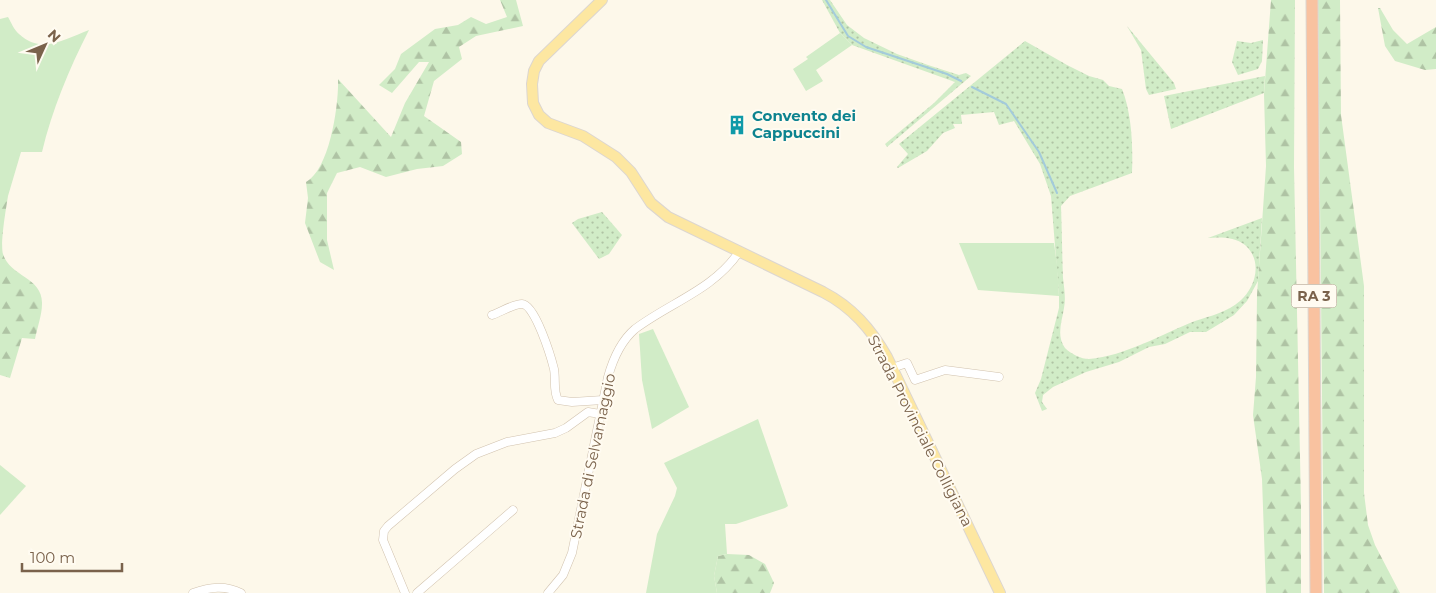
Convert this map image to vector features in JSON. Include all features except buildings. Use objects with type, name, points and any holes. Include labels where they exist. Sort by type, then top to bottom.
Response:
[{"type":"highway","name":"RA 3","points":[[1304,0],[1308,593]]},
{"type":"highway","name":"RA 3","points":[[1312,0],[1316,593]]},
{"type":"main road","name":"Strada Provinciale Colligiana","points":[[602,0],[547,52],[537,65],[532,84],[532,97],[536,110],[548,123],[583,136],[616,157],[631,172],[650,203],[663,215],[823,292],[843,304],[868,328],[882,348],[892,368],[1000,593]]},
{"type":"street","name":"Strada di Selvamaggio","points":[[548,593],[563,575],[572,553],[612,363],[628,335],[645,322],[708,285],[739,252]]},
{"type":"street","points":[[492,315],[519,304],[529,307],[535,317],[551,358],[558,400],[572,402],[603,400]]},
{"type":"street","points":[[892,368],[907,363],[915,380],[945,370],[998,377]]},
{"type":"street","points":[[405,593],[383,540],[384,531],[388,526],[454,469],[476,454],[507,442],[552,434],[566,428],[586,413],[600,414]]},
{"type":"street","points":[[418,593],[513,510]]},
{"type":"street","points":[[193,593],[216,587],[230,588],[241,593]]},
{"type":"green space","points":[[500,0],[516,0],[523,26],[476,36],[459,47],[462,59],[434,81],[424,116],[461,142],[462,154],[443,166],[417,169],[386,177],[360,167],[337,173],[327,193],[327,240],[334,270],[320,262],[305,223],[308,198],[306,182],[314,175],[327,150],[335,119],[338,79],[391,137],[405,103],[429,62],[419,62],[392,93],[379,85],[395,69],[401,54],[435,29],[458,25],[471,17],[486,24],[507,17]]},
{"type":"green space","points":[[822,0],[830,0],[847,25],[864,38],[897,54],[959,75],[966,73],[971,76],[887,147],[885,144],[934,103],[955,82],[852,45],[840,33]]},
{"type":"green space","points":[[1271,0],[1295,0],[1294,167],[1301,593],[1266,593],[1262,479],[1253,415],[1256,377],[1257,295],[1266,166],[1264,94]]},
{"type":"green space","points":[[1318,0],[1340,0],[1341,115],[1364,286],[1364,493],[1368,525],[1375,545],[1400,593],[1324,593]]},
{"type":"green space","points":[[1378,8],[1380,8],[1393,30],[1407,44],[1436,27],[1436,69],[1425,70],[1395,61],[1385,46]]},
{"type":"green space","points":[[8,17],[17,32],[36,44],[62,41],[89,30],[62,90],[42,152],[21,152],[8,196],[0,196],[0,19]]},
{"type":"green space","points":[[1127,26],[1174,83],[1176,89],[1149,95],[1146,89],[1141,50]]},
{"type":"green space","points":[[840,33],[852,45],[816,70],[823,81],[806,91],[793,69],[808,59],[806,57]]},
{"type":"green space","points":[[1263,40],[1262,61],[1258,69],[1238,75],[1232,62],[1237,41],[1251,43]]},
{"type":"green space","points":[[1025,41],[1089,76],[1103,80],[1109,86],[1122,89],[1130,120],[1132,173],[1070,196],[1061,206],[1065,300],[1060,333],[1062,343],[1070,352],[1086,359],[1116,354],[1235,305],[1246,295],[1253,281],[1256,266],[1251,251],[1237,240],[1208,238],[1262,218],[1258,281],[1247,301],[1234,315],[1206,332],[1190,332],[1165,344],[1149,347],[1119,362],[1086,372],[1053,387],[1043,395],[1042,402],[1047,409],[1042,411],[1035,393],[1041,379],[1059,308],[1059,296],[1051,196],[1040,164],[1014,121],[999,125],[994,112],[961,115],[962,124],[953,124],[955,128],[943,133],[927,151],[897,167],[908,154],[899,144]]},
{"type":"green space","points":[[1265,76],[1264,93],[1171,129],[1164,96]]},
{"type":"green space","points":[[0,196],[8,196],[3,235],[3,254],[12,268],[32,282],[37,288],[41,295],[42,304],[35,339],[22,338],[10,378],[0,375]]},
{"type":"green space","points":[[602,212],[622,235],[609,254],[599,259],[572,223],[578,219]]},
{"type":"green space","points":[[959,243],[1054,243],[1059,296],[978,290]]},
{"type":"green space","points":[[653,329],[689,407],[652,429],[642,380],[639,334]]},
{"type":"green space","points":[[758,419],[788,506],[736,524],[725,524],[727,554],[718,556],[714,576],[717,593],[646,593],[657,534],[677,488],[664,463]]},
{"type":"green space","points":[[0,465],[26,486],[0,515]]},
{"type":"green space","points":[[727,554],[749,555],[765,564],[774,583],[770,593],[717,593],[714,576],[718,556]]},
{"type":"waterway","points":[[826,0],[848,36],[866,47],[947,74],[961,81]]},
{"type":"waterway","points":[[972,87],[1006,104],[1039,152],[1057,193]]},
{"type":"place","name":"Convento dei Cappuccini","points":[[737,125]]}]
